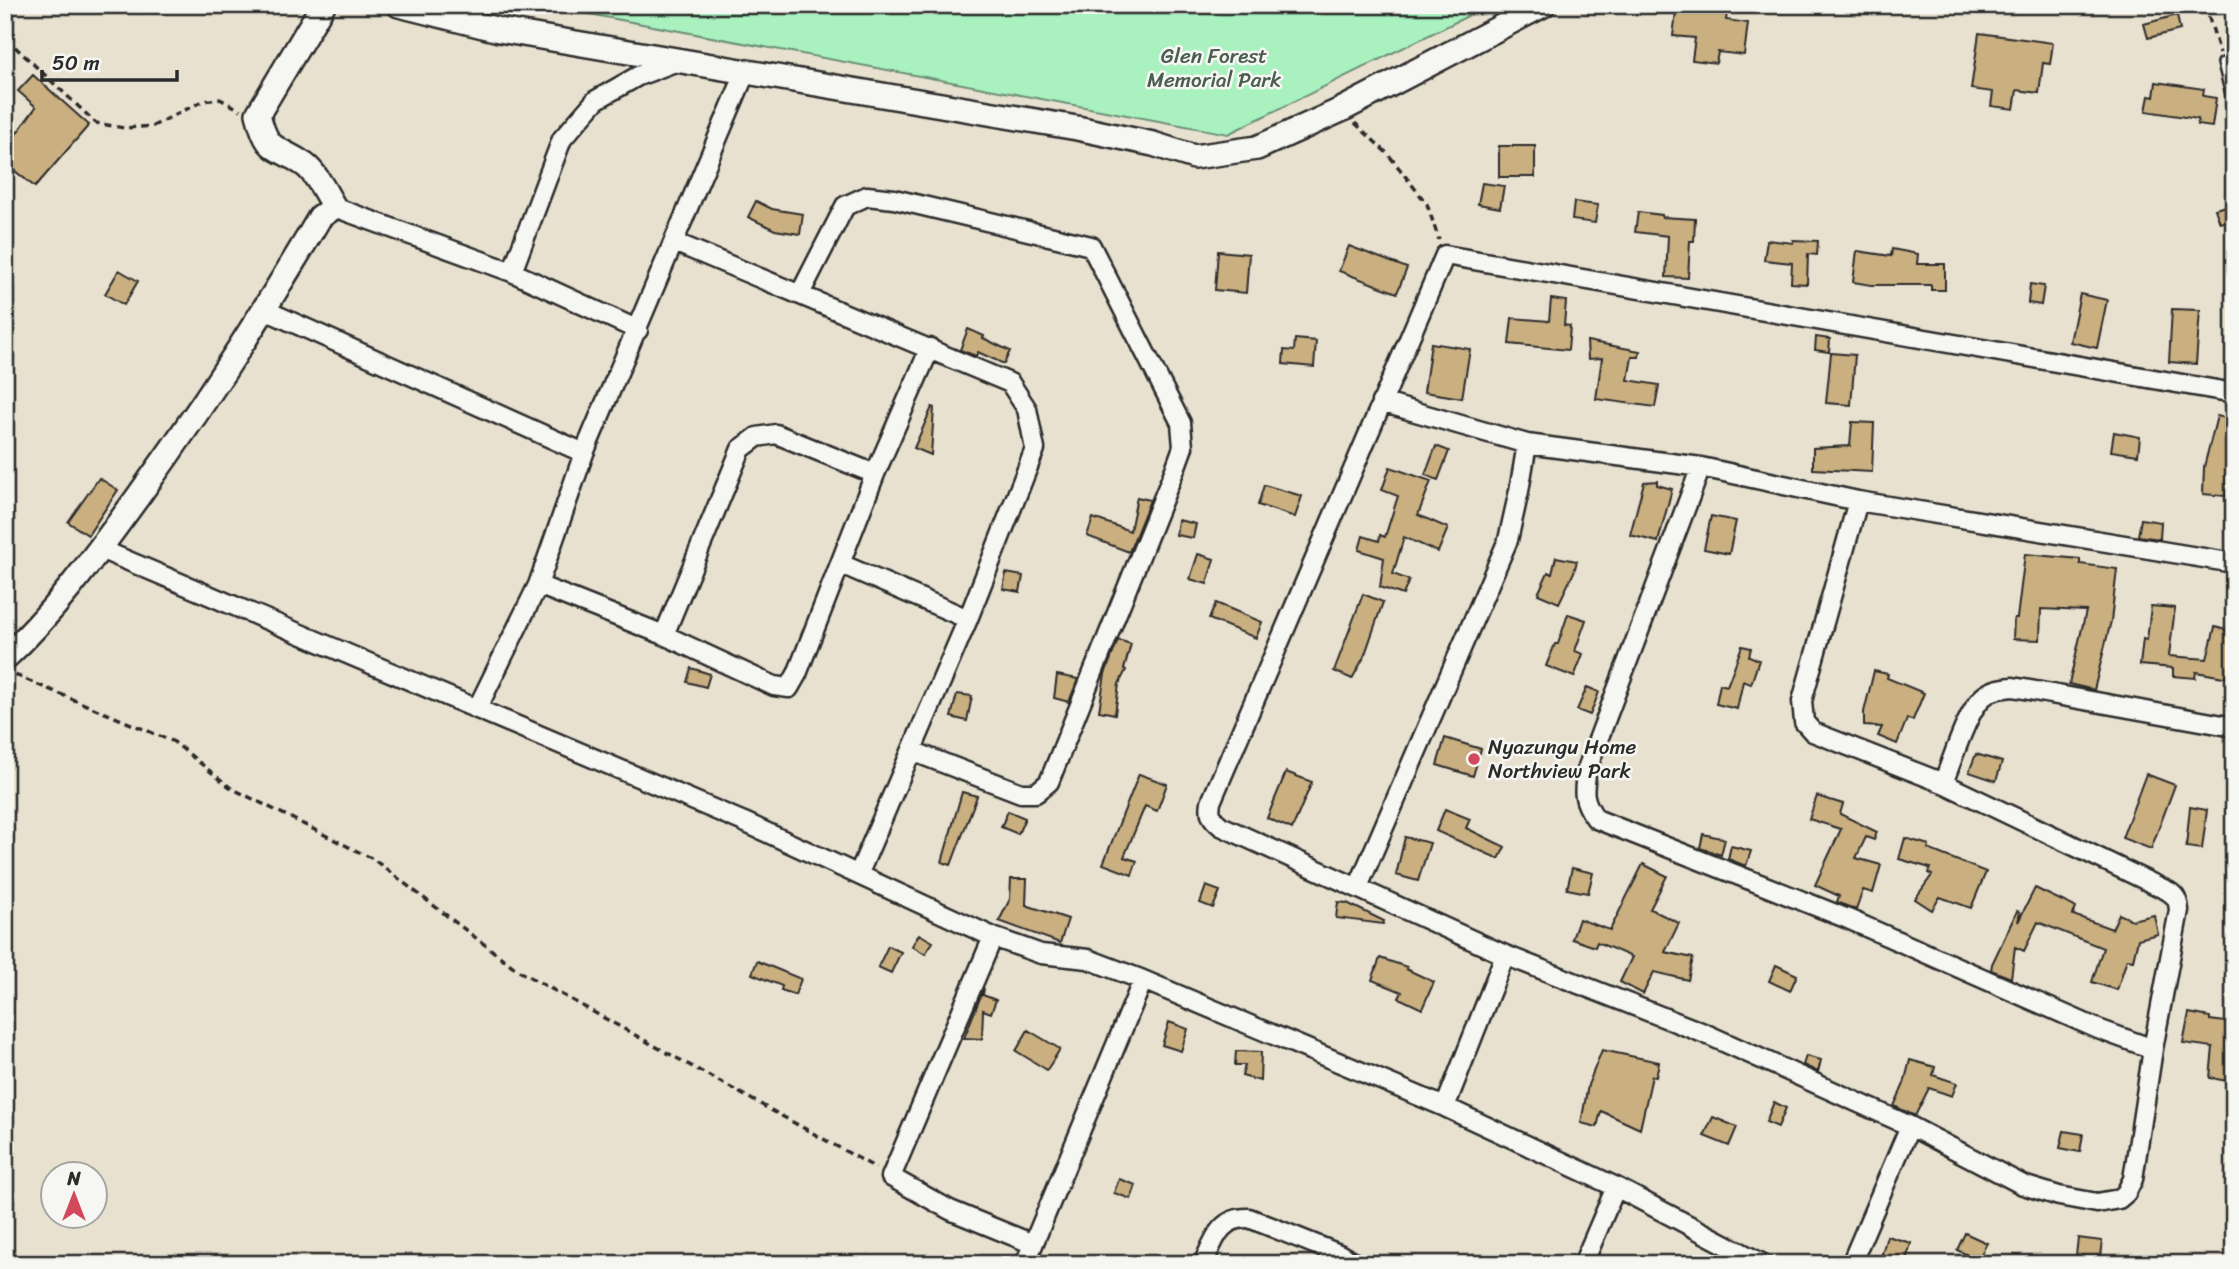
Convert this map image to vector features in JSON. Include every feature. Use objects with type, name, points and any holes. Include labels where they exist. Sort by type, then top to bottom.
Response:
[{"type":"street","points":[[323,5],[258,114],[263,136],[273,147],[307,167],[334,207],[512,272],[638,330]]},
{"type":"street","points":[[399,5],[499,30],[1077,128],[1153,144],[1194,157],[1257,148],[1341,110],[1543,5]]},
{"type":"street","points":[[512,272],[562,139],[596,100],[638,76],[680,60]]},
{"type":"street","points":[[477,709],[538,585],[584,453],[746,71]]},
{"type":"street","points":[[800,294],[845,206],[867,196],[894,199],[1091,246],[1181,423],[1183,447],[1175,469],[1049,782],[1036,793],[1021,793],[912,751]]},
{"type":"street","points":[[7,665],[100,549],[188,428],[265,310],[320,217],[334,207]]},
{"type":"street","points":[[674,242],[1010,383],[1027,409],[1035,449],[968,620],[859,873]]},
{"type":"street","points":[[1858,501],[1802,701],[1804,722],[1813,732],[1943,783],[2175,896],[2179,910],[2153,1049],[2133,1179],[2126,1193],[2113,1202],[2097,1203],[2059,1196],[2023,1185],[1910,1126],[1706,1034],[1506,955],[1221,826],[1212,819],[1209,811],[1445,255],[2234,393]]},
{"type":"street","points":[[265,310],[584,453]]},
{"type":"street","points":[[538,585],[664,635],[774,686],[789,688],[797,674],[875,474],[930,348]]},
{"type":"street","points":[[1381,402],[1527,444],[1701,467],[1858,501],[2234,563]]},
{"type":"street","points":[[664,635],[741,449],[757,438],[776,434],[875,474]]},
{"type":"street","points":[[1358,887],[1508,540],[1527,444]]},
{"type":"street","points":[[1701,467],[1587,769],[1583,789],[1586,804],[1596,819],[1847,919],[2098,1028],[2153,1049]]},
{"type":"street","points":[[100,549],[744,822],[993,937],[1041,954],[1088,959],[1445,1107],[1616,1187],[1763,1264]]},
{"type":"street","points":[[841,564],[968,620]]},
{"type":"street","points":[[1943,783],[1974,706],[1996,689],[2014,687],[2234,727]]},
{"type":"street","points":[[993,937],[891,1177],[950,1210],[1033,1244]]},
{"type":"street","points":[[1445,1107],[1506,955]]},
{"type":"street","points":[[1025,1264],[1143,980]]},
{"type":"street","points":[[1851,1264],[1910,1126]]},
{"type":"street","points":[[1583,1264],[1616,1187]]},
{"type":"street","points":[[1203,1264],[1219,1231],[1238,1218],[1249,1218],[1339,1254],[1356,1264]]},
{"type":"lane","points":[[2223,62],[2234,67]]},
{"type":"lane","points":[[2223,62],[2234,106]]},
{"type":"path","points":[[2205,5],[2223,62]]},
{"type":"path","points":[[5,40],[96,123],[124,128],[153,126],[203,101],[220,99],[237,109],[258,114]]},
{"type":"path","points":[[1341,110],[1388,154],[1427,204],[1445,255]]},
{"type":"path","points":[[7,665],[174,742],[231,788],[373,859],[519,971],[891,1177]]},
{"type":"green space","name":"Glen Forest Memorial Park","points":[[541,5],[1490,5],[1228,134]]},
{"type":"building","points":[[1697,5],[1728,5],[1726,20],[1748,23],[1744,55],[1718,52],[1716,63],[1692,60],[1695,38],[1673,36],[1676,12],[1696,14]]},
{"type":"building","points":[[2177,15],[2180,30],[2148,38],[2144,24]]},
{"type":"building","points":[[1979,33],[2053,43],[2050,64],[2043,63],[2039,93],[2017,90],[2014,109],[1991,106],[1993,92],[1971,89]]},
{"type":"building","points":[[33,75],[89,125],[35,187],[5,163],[5,149],[36,107],[18,91]]},
{"type":"building","points":[[2156,82],[2204,89],[2203,96],[2216,98],[2212,127],[2197,125],[2198,119],[2146,111],[2149,96],[2154,97]]},
{"type":"building","points":[[1499,146],[1535,146],[1535,177],[1499,177]]},
{"type":"building","points":[[1482,183],[1504,186],[1500,208],[1478,204]]},
{"type":"building","points":[[756,201],[772,209],[803,214],[800,234],[775,230],[748,217]]},
{"type":"building","points":[[1574,202],[1598,205],[1595,223],[1572,220]]},
{"type":"building","points":[[2234,204],[2234,219],[2220,223],[2215,209]]},
{"type":"building","points":[[1638,212],[1695,219],[1694,241],[1690,241],[1688,278],[1666,277],[1668,236],[1635,232]]},
{"type":"building","points":[[1767,240],[1793,243],[1793,240],[1818,241],[1817,255],[1808,254],[1807,284],[1791,283],[1792,263],[1764,260]]},
{"type":"building","points":[[1349,246],[1407,268],[1397,293],[1339,271]]},
{"type":"building","points":[[1892,249],[1918,254],[1917,264],[1945,264],[1945,290],[1931,290],[1931,285],[1871,285],[1853,282],[1857,251],[1891,256]]},
{"type":"building","points":[[1218,251],[1249,254],[1246,293],[1215,290]]},
{"type":"building","points":[[119,270],[138,281],[124,305],[105,294]]},
{"type":"building","points":[[2030,284],[2044,286],[2041,305],[2028,303]]},
{"type":"building","points":[[2080,294],[2107,300],[2097,348],[2070,342]]},
{"type":"building","points":[[1551,299],[1566,301],[1564,325],[1570,326],[1568,350],[1509,344],[1512,318],[1549,321]]},
{"type":"building","points":[[2172,309],[2200,310],[2196,364],[2169,362]]},
{"type":"building","points":[[968,329],[1010,351],[1004,364],[978,352],[976,356],[960,350]]},
{"type":"building","points":[[1816,337],[1830,339],[1829,352],[1815,350]]},
{"type":"building","points":[[1295,339],[1316,341],[1314,367],[1283,364],[1284,350],[1294,351]]},
{"type":"building","points":[[1587,341],[1640,351],[1639,357],[1632,357],[1628,380],[1659,385],[1655,407],[1596,399],[1602,358],[1588,359]]},
{"type":"building","points":[[1431,343],[1470,349],[1462,398],[1424,392]]},
{"type":"building","points":[[1831,353],[1855,355],[1851,405],[1826,403]]},
{"type":"building","points":[[932,407],[934,408],[931,455],[914,448]]},
{"type":"building","points":[[2217,416],[2234,420],[2234,456],[2226,496],[2203,494],[2204,467]]},
{"type":"building","points":[[1852,422],[1874,423],[1872,472],[1813,469],[1813,448],[1850,446]]},
{"type":"building","points":[[2114,432],[2140,437],[2138,455],[2111,451]]},
{"type":"building","points":[[1436,446],[1449,451],[1438,480],[1425,475]]},
{"type":"building","points":[[1390,467],[1431,481],[1418,515],[1448,528],[1438,552],[1404,537],[1393,574],[1409,580],[1403,595],[1380,587],[1384,558],[1359,550],[1363,536],[1379,541],[1380,535],[1385,537],[1398,496],[1382,490]]},
{"type":"building","points":[[99,478],[118,490],[88,535],[68,522]]},
{"type":"building","points":[[1657,481],[1657,485],[1672,489],[1658,542],[1630,535],[1644,482]]},
{"type":"building","points":[[1264,485],[1302,496],[1295,517],[1258,505]]},
{"type":"building","points":[[1137,497],[1150,500],[1129,552],[1087,536],[1093,518],[1130,531]]},
{"type":"building","points":[[1711,516],[1736,521],[1729,554],[1704,549]]},
{"type":"building","points":[[2141,519],[2161,522],[2160,539],[2138,536]]},
{"type":"building","points":[[1178,520],[1196,524],[1193,538],[1176,535]]},
{"type":"building","points":[[1198,554],[1214,559],[1207,584],[1190,579]]},
{"type":"building","points":[[2025,554],[2080,559],[2080,564],[2117,569],[2111,621],[2094,690],[2069,684],[2086,611],[2041,609],[2040,640],[2013,639]]},
{"type":"building","points":[[1556,557],[1577,561],[1559,603],[1538,594],[1548,572],[1552,574]]},
{"type":"building","points":[[1006,573],[1023,576],[1020,592],[1003,589]]},
{"type":"building","points":[[1363,594],[1383,602],[1364,657],[1352,679],[1334,671]]},
{"type":"building","points":[[1216,603],[1262,622],[1256,638],[1209,619]]},
{"type":"building","points":[[2151,606],[2175,608],[2169,656],[2207,659],[2215,627],[2234,632],[2234,652],[2229,678],[2196,672],[2195,678],[2173,676],[2173,668],[2140,665],[2143,639],[2147,640]]},
{"type":"building","points":[[1568,614],[1586,620],[1575,651],[1583,654],[1574,677],[1546,666],[1555,644],[1558,644]]},
{"type":"building","points":[[1118,640],[1131,644],[1124,669],[1126,670],[1119,684],[1115,714],[1099,711],[1105,674]]},
{"type":"building","points":[[1742,646],[1751,648],[1749,656],[1759,660],[1751,684],[1743,681],[1737,709],[1716,704],[1720,684],[1727,686]]},
{"type":"building","points":[[691,668],[710,674],[706,687],[687,682]]},
{"type":"building","points":[[1874,671],[1888,674],[1887,678],[1924,693],[1913,720],[1907,719],[1897,744],[1878,736],[1882,727],[1864,726],[1864,712]]},
{"type":"building","points":[[1057,675],[1078,679],[1069,702],[1054,698]]},
{"type":"building","points":[[1587,687],[1599,692],[1590,715],[1577,710]]},
{"type":"building","points":[[957,694],[972,696],[967,721],[951,717]]},
{"type":"building","points":[[1445,738],[1481,749],[1473,776],[1437,765]]},
{"type":"building","points":[[1976,754],[2002,762],[1996,781],[1969,772]]},
{"type":"building","points":[[1286,772],[1312,782],[1292,829],[1267,818]]},
{"type":"building","points":[[1139,774],[1167,784],[1157,811],[1145,806],[1124,857],[1137,861],[1132,875],[1103,864]]},
{"type":"building","points":[[2146,774],[2175,785],[2151,849],[2122,838]]},
{"type":"building","points":[[962,792],[977,796],[951,865],[942,862]]},
{"type":"building","points":[[1817,796],[1843,804],[1840,814],[1877,832],[1874,840],[1866,837],[1856,858],[1881,865],[1873,893],[1863,890],[1856,910],[1837,902],[1839,896],[1815,885],[1841,829],[1809,819]]},
{"type":"building","points":[[2190,807],[2207,810],[2202,849],[2186,847]]},
{"type":"building","points":[[1445,809],[1470,819],[1466,828],[1505,847],[1499,859],[1436,831]]},
{"type":"building","points":[[1008,811],[1025,818],[1018,834],[1001,827]]},
{"type":"building","points":[[1703,834],[1725,839],[1721,855],[1700,848]]},
{"type":"building","points":[[1405,837],[1430,843],[1418,881],[1396,875]]},
{"type":"building","points":[[1905,838],[1929,845],[1928,849],[1986,872],[1971,908],[1940,897],[1932,910],[1915,899],[1932,875],[1928,873],[1930,868],[1899,859]]},
{"type":"building","points":[[1731,846],[1751,851],[1746,866],[1728,859]]},
{"type":"building","points":[[1643,864],[1667,876],[1650,909],[1679,923],[1665,952],[1693,958],[1688,980],[1654,972],[1643,994],[1620,982],[1632,957],[1597,942],[1595,947],[1572,939],[1579,919],[1610,930]]},
{"type":"building","points":[[1572,868],[1593,873],[1588,893],[1567,889]]},
{"type":"building","points":[[1011,879],[1027,879],[1026,905],[1068,919],[1060,943],[999,921],[1010,899]]},
{"type":"building","points":[[1206,886],[1220,891],[1213,908],[1200,903]]},
{"type":"building","points":[[2035,888],[2076,908],[2073,915],[2112,929],[2119,914],[2132,920],[2154,915],[2158,934],[2138,939],[2133,960],[2127,959],[2117,990],[2092,982],[2103,948],[2038,922],[2024,951],[2015,947],[2011,978],[1991,970],[2017,911],[2020,912],[2018,922]]},
{"type":"building","points":[[1338,902],[1347,903],[1384,921],[1383,924],[1336,918]]},
{"type":"building","points":[[919,934],[933,942],[925,954],[912,946]]},
{"type":"building","points":[[888,946],[901,952],[891,973],[878,967]]},
{"type":"building","points":[[1380,958],[1407,967],[1406,969],[1434,982],[1422,1009],[1399,998],[1402,992],[1372,980]]},
{"type":"building","points":[[757,961],[801,979],[795,995],[781,990],[782,986],[752,974]]},
{"type":"building","points":[[1776,965],[1797,975],[1790,991],[1769,981]]},
{"type":"building","points":[[984,988],[983,995],[996,1000],[991,1013],[983,1010],[982,1039],[964,1038]]},
{"type":"building","points":[[2189,1013],[2210,1017],[2210,1020],[2234,1023],[2228,1081],[2210,1078],[2213,1047],[2183,1043]]},
{"type":"building","points":[[1169,1022],[1188,1029],[1181,1051],[1162,1045]]},
{"type":"building","points":[[1028,1030],[1060,1049],[1047,1070],[1016,1051]]},
{"type":"building","points":[[1602,1050],[1659,1062],[1656,1077],[1652,1076],[1640,1129],[1601,1111],[1597,1127],[1581,1123],[1588,1085]]},
{"type":"building","points":[[1236,1051],[1261,1052],[1260,1081],[1242,1076],[1245,1065],[1235,1065]]},
{"type":"building","points":[[1806,1056],[1821,1060],[1818,1072],[1803,1065]]},
{"type":"building","points":[[1910,1060],[1935,1067],[1933,1075],[1957,1083],[1952,1096],[1929,1088],[1915,1116],[1894,1106],[1904,1084]]},
{"type":"building","points":[[1774,1102],[1786,1108],[1778,1127],[1766,1122]]},
{"type":"building","points":[[1713,1117],[1737,1127],[1729,1146],[1704,1136]]},
{"type":"building","points":[[2064,1131],[2083,1134],[2080,1152],[2060,1148]]},
{"type":"building","points":[[1119,1179],[1136,1185],[1131,1199],[1114,1193]]},
{"type":"building","points":[[1965,1233],[1987,1243],[1978,1260],[1957,1250]]},
{"type":"building","points":[[1887,1236],[1911,1243],[1905,1264],[1879,1264]]},
{"type":"building","points":[[2078,1238],[2102,1241],[2099,1264],[2075,1264]]},
{"type":"place","name":"Nyazungu Home Northview Park","points":[[1474,759]]}]
